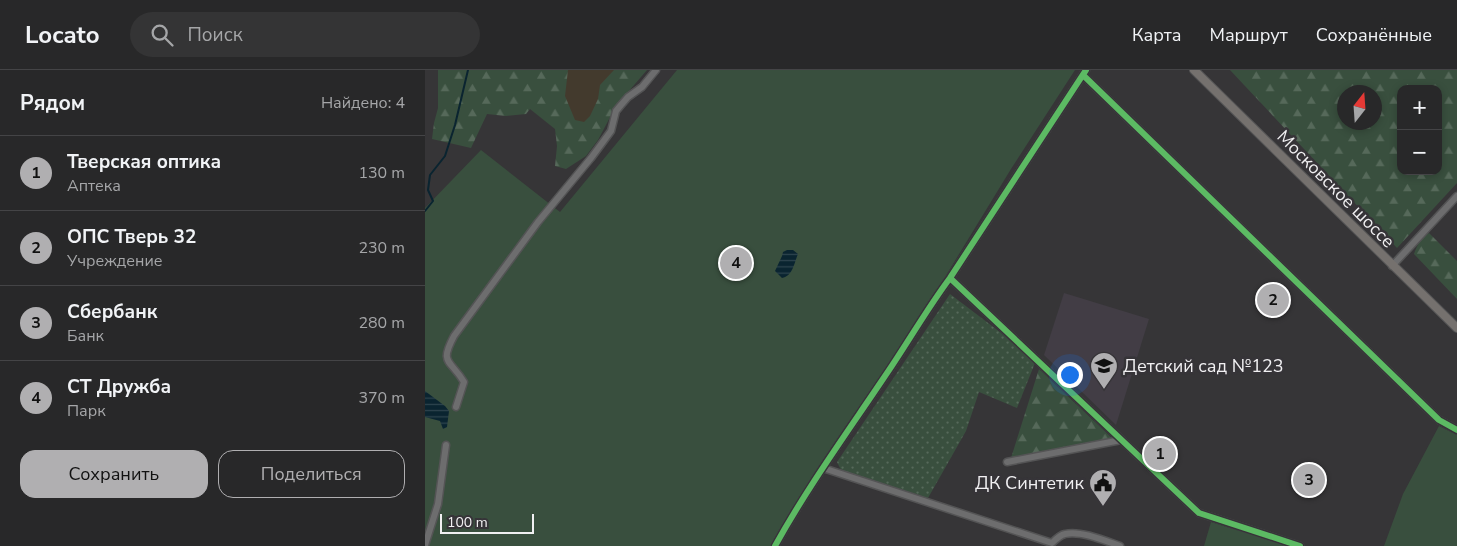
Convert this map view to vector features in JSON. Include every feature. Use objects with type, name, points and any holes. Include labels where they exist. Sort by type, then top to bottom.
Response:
[{"type":"main road","name":"Московское шоссе","points":[[1194,70],[1457,328]]},
{"type":"street","points":[[456,408],[464,382],[447,361],[446,354],[454,336],[538,222],[611,131],[616,112],[621,104],[642,87],[656,70]]},
{"type":"street","points":[[775,546],[796,509],[1084,73],[1439,420],[1457,430]]},
{"type":"street","points":[[1393,266],[1457,196]]},
{"type":"street","points":[[950,278],[1199,513],[1300,546]]},
{"type":"street","points":[[1007,462],[1121,440]]},
{"type":"street","points":[[425,545],[438,504],[446,445]]},
{"type":"street","points":[[823,468],[1052,543],[1064,534],[1072,533],[1121,546]]},
{"type":"shaded area","points":[[497,70],[641,70],[580,140]]},
{"type":"shaded area","name":"Детский сад №123","points":[[1064,293],[1149,319],[1116,425],[1044,355]]},
{"type":"green space","points":[[438,70],[568,70],[565,96],[575,120],[584,122],[590,116],[598,99],[600,85],[614,70],[647,70],[616,106],[598,140],[586,156],[566,169],[555,166],[557,146],[555,129],[530,109],[526,114],[506,116],[487,114],[471,148],[432,139],[438,108]]},
{"type":"green space","points":[[677,70],[1075,70],[1011,169],[884,377],[773,546],[425,546],[425,208],[481,150],[560,212]]},
{"type":"green space","points":[[1230,70],[1457,70],[1457,183],[1397,248]]},
{"type":"green space","points":[[1429,233],[1457,261],[1457,299],[1414,254],[1420,242]]},
{"type":"green space","points":[[950,294],[1000,332],[1035,363],[1017,408],[979,392],[966,431],[928,498],[841,470],[837,462]]},
{"type":"green space","points":[[1039,369],[1113,439],[1011,458]]},
{"type":"green space","points":[[1439,426],[1457,435],[1457,546],[1384,546],[1403,494]]},
{"type":"green space","points":[[1211,522],[1288,546],[1204,546]]},
{"type":"water","points":[[793,250],[798,254],[789,275],[782,278],[775,271],[783,252]]},
{"type":"water","points":[[425,391],[449,411],[447,427],[443,429],[440,421],[425,417]]},
{"type":"waterway","points":[[425,211],[433,201],[428,190],[430,175],[445,156],[455,125],[468,70]]},
{"type":"cycle path","points":[[775,546],[813,482],[950,278],[1086,70]]},
{"type":"cycle path","points":[[1083,75],[1439,420],[1457,430]]},
{"type":"cycle path","points":[[950,278],[1199,513],[1300,546]]},
{"type":"place","name":"СТ Дружба","points":[[736,263]]},
{"type":"place","name":"ОПС Тверь 32","points":[[1273,300]]},
{"type":"place","name":"Детский сад №123","points":[[1104,390]]},
{"type":"place","name":"Тверская оптика","points":[[1160,454]]},
{"type":"place","name":"Сбербанк","points":[[1309,480]]},
{"type":"place","name":"ДК Синтетик","points":[[1103,507]]}]
